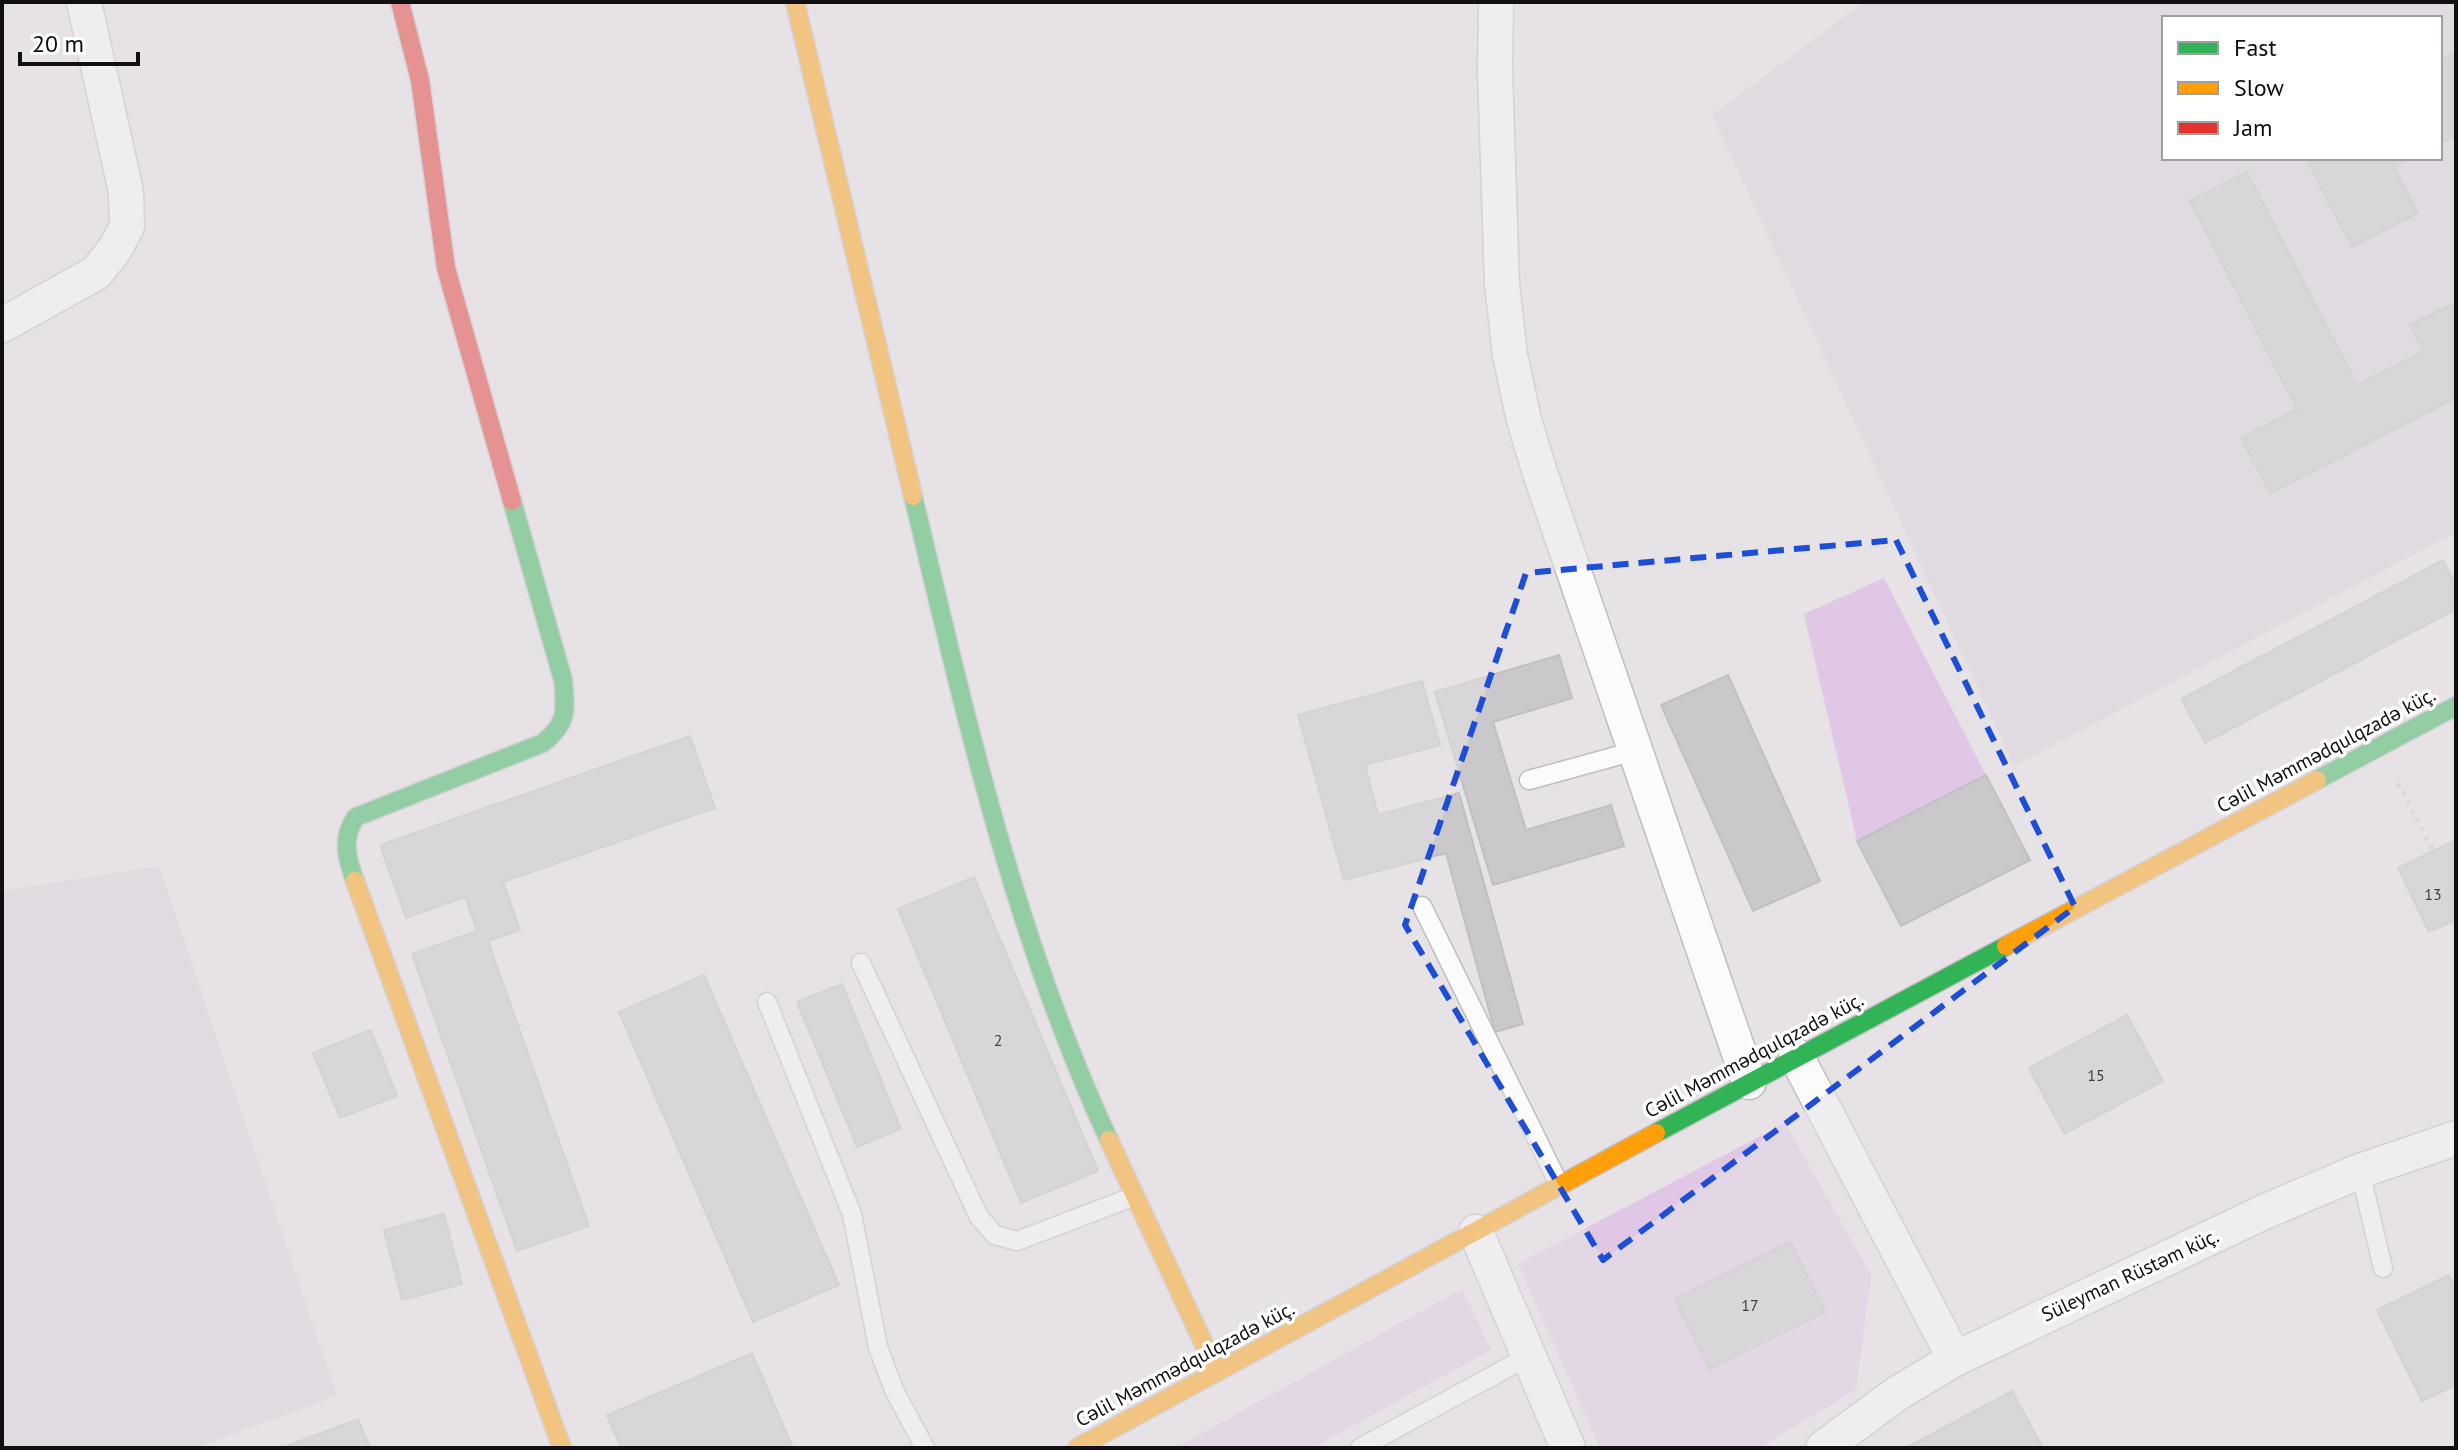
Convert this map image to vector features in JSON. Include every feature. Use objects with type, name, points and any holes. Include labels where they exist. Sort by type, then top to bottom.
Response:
[{"type":"street","points":[[2,325],[96,273],[115,249],[127,226],[126,192],[85,2]]},
{"type":"street","points":[[400,2],[420,80],[446,268],[563,680],[566,710],[560,731],[543,743],[356,817],[348,827],[344,841],[348,862],[562,1448]]},
{"type":"street","points":[[795,2],[959,688],[1019,901],[1058,1016],[1099,1119],[1217,1372]]},
{"type":"street","points":[[1496,2],[1495,71],[1502,284],[1510,355],[1524,420],[1749,1082]]},
{"type":"street","name":"Cəlil Məmmədqulqzadə küç.","points":[[1077,1448],[1796,1056],[2456,706]]},
{"type":"street","points":[[1796,1056],[1955,1359]]},
{"type":"street","name":"Süleyman Rüstəm küç.","points":[[1823,1448],[1898,1393],[1955,1359],[2264,1212],[2360,1171],[2456,1138]]},
{"type":"street","points":[[1476,1232],[1568,1448]]},
{"type":"lane","points":[[1529,780],[1635,751]]},
{"type":"lane","points":[[1422,906],[1560,1186]]},
{"type":"lane","points":[[861,963],[979,1217],[995,1235],[1017,1241],[1135,1196]]},
{"type":"lane","points":[[767,1002],[852,1214],[878,1347],[894,1390],[925,1448]]},
{"type":"lane","points":[[2360,1171],[2383,1268]]},
{"type":"lane","points":[[1360,1448],[1529,1356]]},
{"type":"path","points":[[2378,747],[2433,851]]},
{"type":"highlighted area","points":[[1896,540],[2075,907],[1603,1260],[1405,925],[1526,573]]},
{"type":"shaded area","points":[[1864,2],[2456,2],[2456,532],[2014,766],[1712,115]]},
{"type":"shaded area","points":[[1884,578],[1986,775],[1857,841],[1804,614]]},
{"type":"shaded area","points":[[159,866],[337,1396],[195,1448],[2,1448],[2,891]]},
{"type":"shaded area","points":[[1785,1123],[1871,1275],[1856,1390],[1758,1448],[1600,1448],[1518,1264]]},
{"type":"shaded area","points":[[1462,1289],[1491,1350],[1312,1448],[1175,1448]]},
{"type":"building","points":[[2456,52],[2456,144],[2453,137],[2442,142],[2442,59]]},
{"type":"building","points":[[2307,160],[2407,160],[2394,167],[2418,213],[2352,247]]},
{"type":"building","points":[[2247,172],[2357,385],[2424,351],[2410,325],[2454,303],[2456,308],[2456,398],[2270,493],[2241,438],[2297,409],[2190,201]]},
{"type":"building","points":[[2443,560],[2456,586],[2456,609],[2205,743],[2181,699]]},
{"type":"building","points":[[1559,655],[1572,698],[1493,722],[1526,830],[1611,805],[1624,846],[1493,885],[1435,692]]},
{"type":"building","points":[[1728,675],[1820,881],[1753,911],[1661,705]]},
{"type":"building","points":[[1422,681],[1440,745],[1365,765],[1378,815],[1459,793],[1523,1024],[1495,1032],[1446,853],[1344,880],[1298,715]]},
{"type":"building","points":[[690,736],[715,808],[503,882],[520,930],[488,941],[589,1226],[517,1251],[412,954],[477,931],[465,897],[406,918],[380,845]]},
{"type":"building","points":[[1986,775],[2030,860],[1901,926],[1857,841]]},
{"type":"building","points":[[2456,840],[2456,920],[2429,932],[2398,868]]},
{"type":"building","points":[[974,877],[1098,1171],[1021,1203],[898,909]]},
{"type":"building","points":[[704,975],[839,1285],[753,1322],[619,1012]]},
{"type":"building","points":[[842,984],[901,1129],[857,1147],[797,1002]]},
{"type":"building","points":[[2127,1015],[2163,1081],[2064,1134],[2029,1068]]},
{"type":"building","points":[[371,1030],[397,1096],[340,1118],[313,1053]]},
{"type":"building","points":[[444,1214],[462,1284],[402,1300],[384,1230]]},
{"type":"building","points":[[1791,1242],[1825,1312],[1709,1369],[1675,1299]]},
{"type":"building","points":[[2449,1275],[2456,1291],[2456,1385],[2422,1401],[2377,1310]]},
{"type":"building","points":[[752,1353],[793,1448],[621,1448],[607,1415]]},
{"type":"building","points":[[2012,1391],[2043,1448],[1906,1448]]},
{"type":"building","points":[[358,1419],[370,1448],[284,1447]]},
{"type":"traffic: fast","points":[[913,496],[973,741],[1019,904],[1075,1063],[1109,1140]]},
{"type":"traffic: fast","points":[[355,881],[347,841],[356,817],[543,743],[557,729],[564,715],[563,680],[512,501]]},
{"type":"traffic: fast","points":[[2317,780],[2456,706]]},
{"type":"traffic: fast","points":[[1656,1133],[2006,946]]},
{"type":"traffic: slow","points":[[795,2],[913,496]]},
{"type":"traffic: slow","points":[[2006,946],[2317,780]]},
{"type":"traffic: slow","points":[[355,881],[562,1448]]},
{"type":"traffic: slow","points":[[1077,1448],[1656,1133]]},
{"type":"traffic: slow","points":[[1109,1140],[1217,1372]]},
{"type":"traffic: jam","points":[[400,2],[420,80],[446,268],[512,501]]}]
